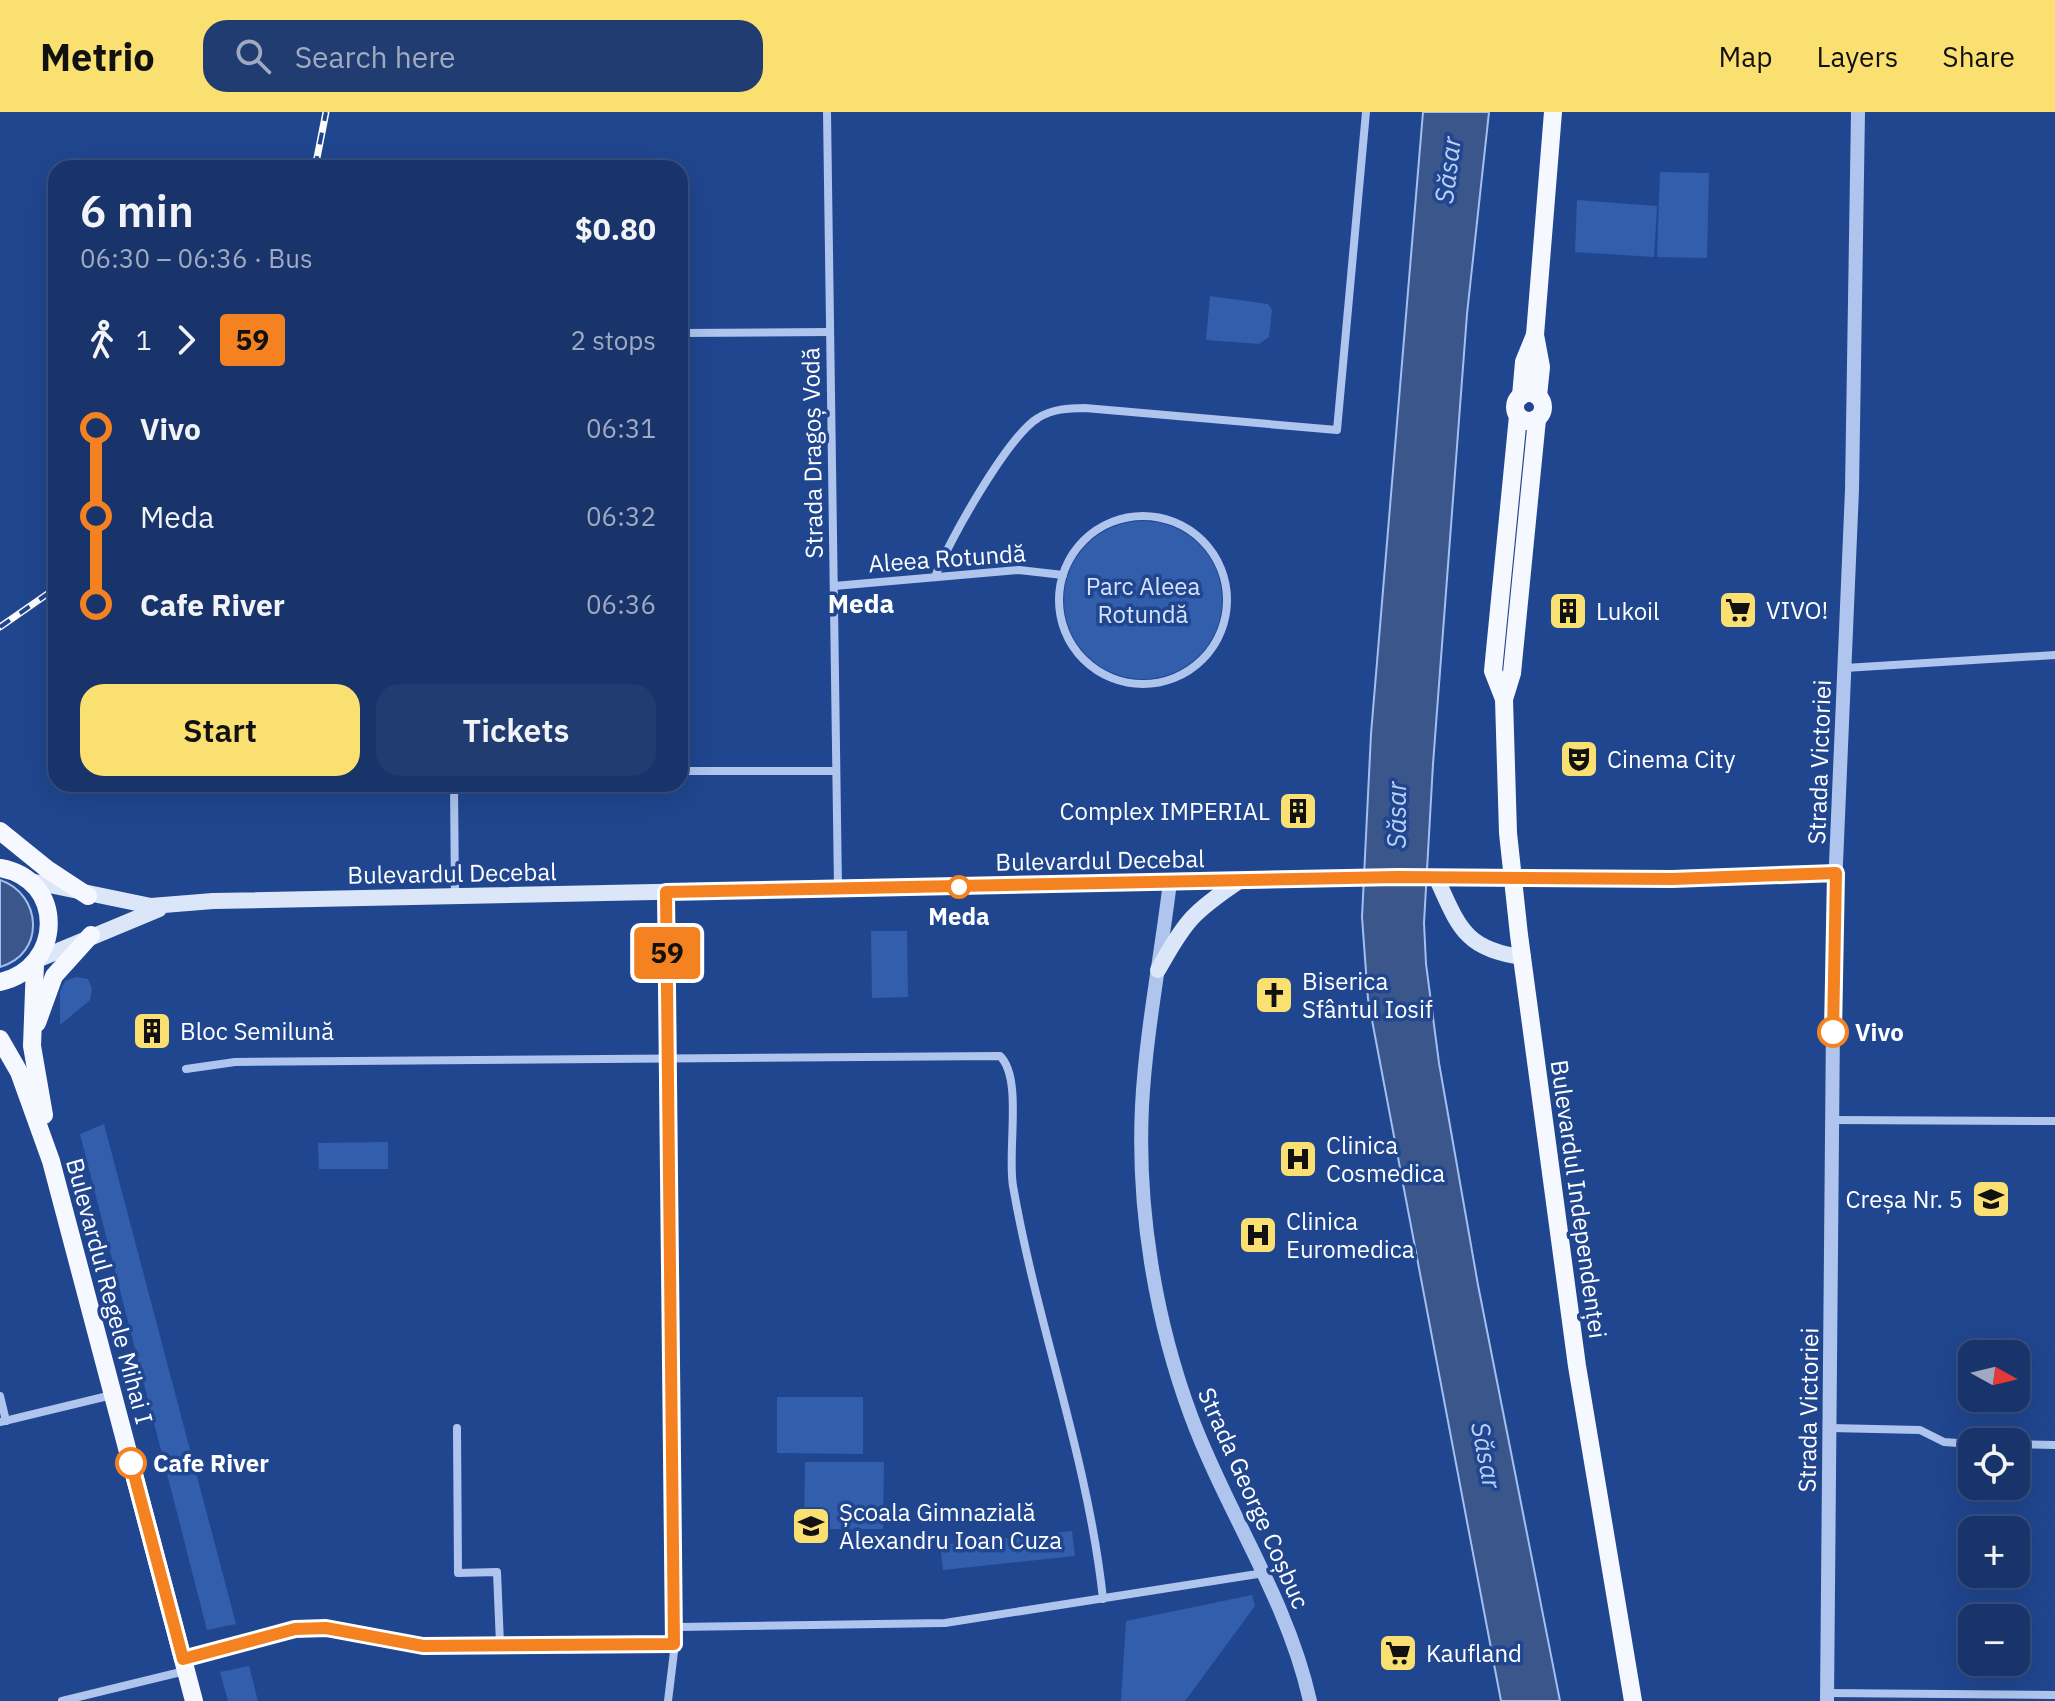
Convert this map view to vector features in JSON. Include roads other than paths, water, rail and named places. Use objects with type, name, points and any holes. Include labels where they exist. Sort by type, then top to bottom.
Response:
[{"type":"main road","points":[[1530,396],[1543,409],[1528,418],[1515,404],[1530,396],[1541,367],[1535,335],[1553,112]]},
{"type":"main road","name":"Bulevardul Independenței","points":[[1528,418],[1493,671],[1504,699],[1512,877],[1577,1366],[1633,1701]]},
{"type":"main road","points":[[0,831],[47,869],[88,896]]},
{"type":"main road","points":[[0,842],[44,898],[50,918],[48,940],[37,962],[32,1046],[51,1161]]},
{"type":"main road","points":[[0,868],[25,877]]},
{"type":"main road","name":"Bulevardul Decebal","points":[[25,877],[88,896],[151,906],[455,896],[1512,877]]},
{"type":"main road","points":[[1436,877],[1454,920],[1465,933],[1498,954],[1523,957]]},
{"type":"main road","points":[[1158,970],[1180,930],[1197,910],[1239,881]]},
{"type":"main road","name":"Bulevardul Decebal","points":[[37,962],[91,935],[173,904]]},
{"type":"main road","points":[[32,1046],[54,976],[68,956],[91,935]]},
{"type":"main road","points":[[0,982],[19,976],[37,962]]},
{"type":"main road","name":"Bulevardul Regele Mihai I","points":[[0,1039],[51,1161],[194,1701]]},
{"type":"street","name":"Strada Dragoș Vodă","points":[[827,112],[838,889]]},
{"type":"street","points":[[935,577],[1009,446],[1037,418],[1055,410],[1085,408],[1337,430],[1366,112]]},
{"type":"street","name":"Strada Victoriei","points":[[1827,1697],[1836,873],[1852,459],[1858,112]]},
{"type":"street","points":[[688,333],[830,332]]},
{"type":"street","points":[[1145,516],[1173,521],[1196,535],[1217,561],[1227,595],[1224,623],[1203,659],[1181,675],[1155,684],[1114,679],[1089,665],[1066,634],[1059,605],[1063,575],[1083,541],[1105,525],[1145,516]]},
{"type":"street","name":"Aleea Rotundă","points":[[834,586],[1019,570],[1063,575]]},
{"type":"street","points":[[1845,668],[2055,655]]},
{"type":"street","points":[[688,771],[836,771]]},
{"type":"street","points":[[454,792],[455,896]]},
{"type":"street","name":"Bulevardul Decebal","points":[[1512,877],[1672,879],[1836,873]]},
{"type":"street","name":"Strada George Coșbuc","points":[[1170,882],[1141,1133],[1146,1219],[1157,1289],[1176,1374],[1191,1418],[1266,1573],[1290,1632],[1310,1701]]},
{"type":"street","points":[[666,892],[677,1627],[668,1701]]},
{"type":"street","points":[[186,1069],[235,1062],[988,1053],[1000,1056],[1012,1075],[1011,1175],[1025,1257],[1095,1528],[1103,1599]]},
{"type":"street","points":[[1832,1120],[2055,1121]]},
{"type":"street","points":[[0,1396],[3,1422],[113,1395]]},
{"type":"street","points":[[457,1428],[458,1573],[497,1572],[500,1644]]},
{"type":"street","points":[[1830,1428],[1920,1430],[1944,1442],[1958,1443]]},
{"type":"street","points":[[2030,1444],[2055,1445]]},
{"type":"street","points":[[677,1627],[906,1626],[1266,1573]]},
{"type":"street","points":[[62,1701],[295,1629],[350,1631],[423,1646],[674,1644]]},
{"type":"street","points":[[1827,1697],[2051,1697]]},
{"type":"water","name":"Săsar","points":[[1423,112],[1489,112],[1467,314],[1433,764],[1424,923],[1426,964],[1439,1063],[1478,1285],[1560,1701],[1501,1701],[1368,999],[1362,917],[1371,734]]},
{"type":"water","points":[[0,880],[14,887],[24,898],[31,910],[33,924],[25,950],[15,960],[0,967]]},
{"type":"railway","points":[[317,160],[326,112]]},
{"type":"railway","points":[[0,627],[48,594]]},
{"type":"place","name":"VIVO!","points":[[1738,610]]},
{"type":"place","name":"Lukoil","points":[[1568,611]]},
{"type":"place","name":"Cinema City","points":[[1579,759]]},
{"type":"place","name":"Complex IMPERIAL","points":[[1298,811]]},
{"type":"place","name":"Meda","points":[[959,887]]},
{"type":"place","name":"Biserica Sfântul Iosif","points":[[1274,995]]},
{"type":"place","name":"Bloc Semilună","points":[[152,1031]]},
{"type":"place","name":"Vivo","points":[[1833,1032]]},
{"type":"place","name":"Clinica Cosmedica","points":[[1298,1159]]},
{"type":"place","name":"Creșa Nr. 5","points":[[1991,1199]]},
{"type":"place","name":"Clinica Euromedica","points":[[1258,1235]]},
{"type":"place","name":"Cafe River","points":[[131,1463]]},
{"type":"place","name":"Școala Gimnazială Alexandru Ioan Cuza","points":[[811,1526]]},
{"type":"place","name":"Kaufland","points":[[1398,1653]]},
{"type":"district","name":"Meda","points":[[861,603]]},
{"type":"park label","name":"Parc Aleea Rotundă","points":[[1143,600]]}]
